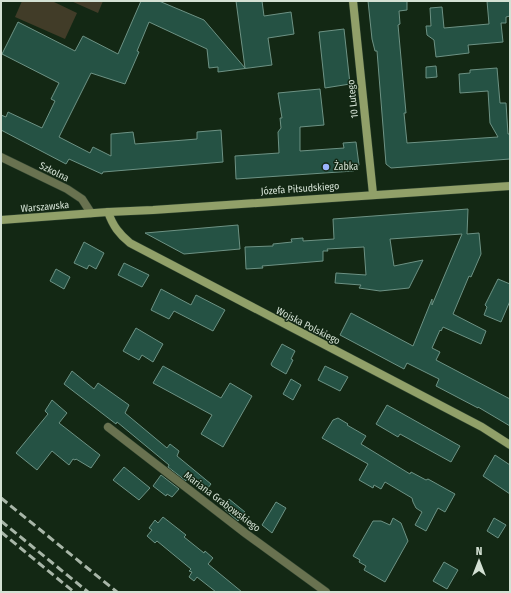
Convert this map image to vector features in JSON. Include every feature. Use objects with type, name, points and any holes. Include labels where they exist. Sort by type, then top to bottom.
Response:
[{"type":"street","name":"10 Lutego","points":[[353,1],[373,194]]},
{"type":"street","name":"Szkolna","points":[[1,157],[67,189],[82,199],[91,213]]},
{"type":"street","name":"Józefa Piłsudskiego","points":[[91,213],[510,186]]},
{"type":"street","name":"Wojska Polskiego","points":[[108,212],[118,233],[130,243],[482,428],[510,445]]},
{"type":"street","name":"Warszawska","points":[[1,220],[91,213]]},
{"type":"street","name":"Mariana Grabowskiego","points":[[108,427],[245,533],[326,592]]},
{"type":"shaded area","points":[[22,1],[52,1],[77,13],[65,39],[15,17]]},
{"type":"shaded area","points":[[71,1],[103,1],[98,13]]},
{"type":"building","points":[[141,1],[159,1],[204,20],[245,68],[236,1],[262,1],[264,16],[291,12],[294,34],[268,38],[272,65],[218,72],[218,67],[209,68],[207,49],[149,22],[137,51],[139,52],[125,84],[91,73],[59,137],[90,153],[93,147],[111,156],[111,134],[133,132],[135,144],[197,139],[197,132],[221,130],[223,162],[103,172],[102,174],[69,159],[66,164],[1,130],[1,115],[6,117],[8,112],[42,128],[55,101],[51,99],[59,83],[2,54],[18,22],[75,51],[83,36],[118,54]]},
{"type":"building","points":[[368,1],[407,1],[407,10],[399,11],[400,24],[398,25],[406,113],[404,113],[407,143],[498,137],[490,123],[488,91],[460,93],[459,74],[470,73],[470,70],[497,68],[500,103],[506,103],[508,134],[510,134],[510,159],[391,168],[386,164],[377,51],[375,51],[372,39]]},
{"type":"building","points":[[487,1],[510,1],[510,16],[506,17],[506,23],[501,23],[503,42],[468,45],[469,53],[436,57],[434,40],[427,35],[426,26],[431,26],[430,8],[442,7],[444,28],[489,24]]},
{"type":"building","points":[[344,29],[350,84],[325,88],[319,32]]},
{"type":"building","points":[[436,66],[437,77],[426,78],[426,67]]},
{"type":"building","points":[[320,89],[324,125],[300,127],[300,151],[344,148],[343,143],[356,142],[359,165],[354,171],[236,179],[235,156],[279,153],[278,132],[281,128],[280,118],[282,118],[278,93]]},
{"type":"building","points":[[468,209],[467,234],[479,233],[481,254],[471,277],[469,276],[453,314],[486,331],[481,344],[443,327],[441,331],[440,330],[432,348],[440,352],[436,360],[510,399],[510,426],[478,407],[436,386],[439,379],[407,363],[404,369],[340,335],[351,313],[413,346],[432,299],[432,305],[462,234],[390,239],[394,266],[423,260],[409,288],[380,291],[359,288],[361,285],[335,283],[336,273],[366,275],[364,247],[327,249],[328,251],[323,251],[323,261],[262,266],[263,268],[246,269],[245,247],[273,246],[273,244],[292,242],[291,239],[303,238],[303,241],[334,239],[333,219]]},
{"type":"building","points":[[238,225],[240,249],[184,254],[145,233]]},
{"type":"building","points":[[84,242],[104,253],[96,269],[89,265],[87,269],[74,263]]},
{"type":"building","points":[[124,263],[149,275],[142,287],[118,275]]},
{"type":"building","points":[[56,269],[70,277],[64,289],[50,281]]},
{"type":"building","points":[[498,279],[510,284],[510,301],[501,322],[484,315],[487,307],[485,305]]},
{"type":"building","points":[[161,289],[191,305],[196,295],[225,310],[213,331],[174,311],[169,319],[151,310]]},
{"type":"building","points":[[136,328],[163,344],[153,362],[142,355],[139,360],[123,351]]},
{"type":"building","points":[[282,344],[295,351],[291,359],[293,360],[286,374],[271,364]]},
{"type":"building","points":[[163,366],[221,398],[230,383],[252,396],[223,447],[201,434],[212,415],[153,383]]},
{"type":"building","points":[[325,366],[348,377],[340,391],[318,380]]},
{"type":"building","points":[[72,371],[94,389],[98,383],[129,405],[125,413],[167,448],[170,444],[179,451],[177,456],[211,484],[204,493],[187,479],[186,481],[168,467],[169,465],[117,422],[116,424],[64,384]]},
{"type":"building","points":[[291,379],[301,385],[293,400],[283,394]]},
{"type":"building","points":[[52,400],[67,413],[59,423],[100,455],[91,468],[76,459],[73,459],[69,465],[52,451],[37,470],[16,453],[48,414],[45,411]]},
{"type":"building","points":[[387,405],[460,446],[451,462],[400,434],[398,437],[376,424]]},
{"type":"building","points":[[338,418],[366,436],[361,444],[410,474],[411,472],[426,480],[428,479],[455,494],[445,512],[438,508],[426,531],[415,525],[422,512],[416,508],[412,498],[385,482],[381,489],[374,485],[373,488],[359,480],[368,464],[322,438],[333,420]]},
{"type":"building","points":[[495,455],[510,465],[510,494],[483,476]]},
{"type":"building","points":[[124,467],[150,488],[139,500],[113,480]]},
{"type":"building","points":[[161,475],[179,489],[172,497],[167,494],[166,496],[153,486]]},
{"type":"building","points":[[229,499],[245,512],[238,521],[222,507]]},
{"type":"building","points":[[276,502],[286,508],[272,533],[262,525]]},
{"type":"building","points":[[163,517],[186,535],[184,537],[204,553],[205,551],[213,558],[208,564],[242,592],[216,592],[197,577],[194,581],[189,577],[192,572],[189,571],[191,569],[157,541],[155,543],[147,536],[152,530],[149,528],[155,520],[158,523]]},
{"type":"building","points":[[393,518],[401,523],[408,541],[385,582],[364,570],[366,566],[353,556],[373,521],[381,521],[390,525]]},
{"type":"building","points":[[494,518],[506,525],[498,538],[487,531]]},
{"type":"building","points":[[444,562],[458,570],[447,589],[433,581]]},
{"type":"railway","points":[[1,498],[117,592]]},
{"type":"railway","points":[[1,521],[88,592]]},
{"type":"railway","points":[[1,532],[74,592]]},
{"type":"place","name":"Żabka","points":[[326,167]]}]
